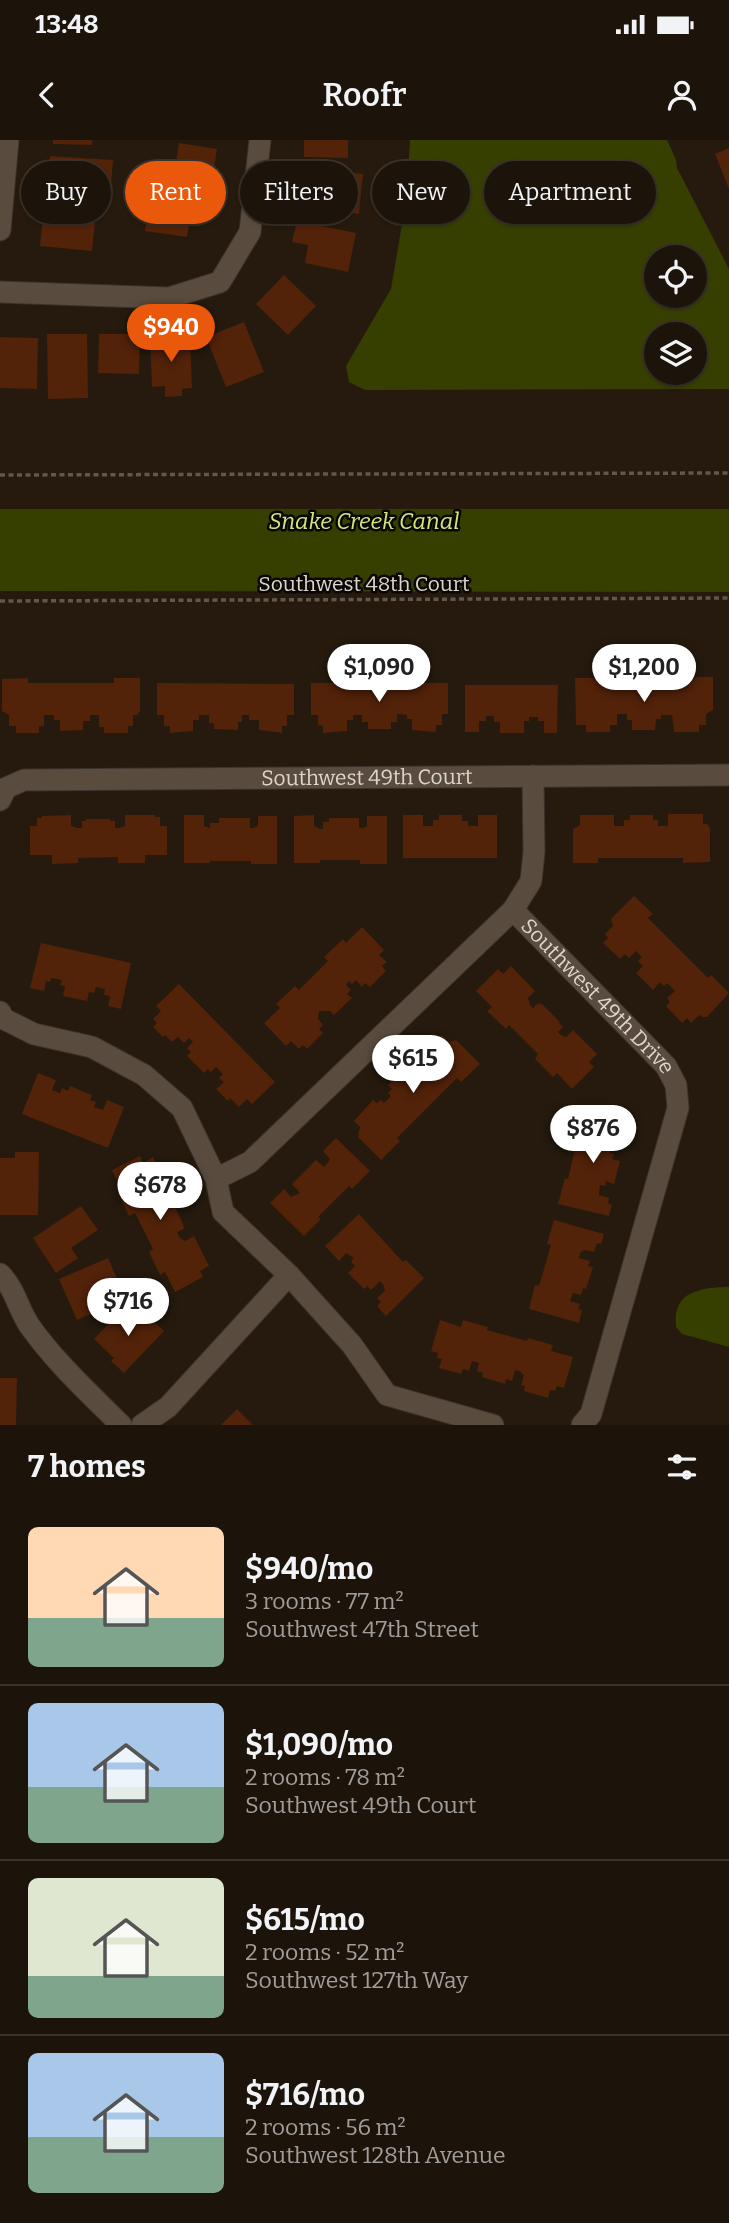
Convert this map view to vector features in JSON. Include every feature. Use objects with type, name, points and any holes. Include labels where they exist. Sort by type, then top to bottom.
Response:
[{"type":"street","points":[[0,230],[8,140]]},
{"type":"street","points":[[0,292],[169,298],[220,282],[250,232],[260,140]]},
{"type":"street","name":"Southwest 49th Court","points":[[3,794],[24,780],[729,775]]},
{"type":"street","points":[[216,1179],[250,1161],[513,910],[531,881],[534,852],[533,776]]},
{"type":"street","name":"Southwest 49th Drive","points":[[513,910],[666,1066],[677,1085],[678,1108],[591,1414],[582,1425]]},
{"type":"street","points":[[2,1016],[34,1034],[92,1047],[144,1075],[181,1108],[216,1179],[223,1212],[289,1275],[352,1345],[387,1395],[493,1425]]},
{"type":"street","points":[[0,1274],[10,1283],[27,1323],[57,1361],[121,1425]]},
{"type":"street","points":[[142,1425],[168,1407],[289,1275]]},
{"type":"path","points":[[0,475],[729,473]]},
{"type":"path","name":"Southwest 48th Court","points":[[0,601],[729,598]]},
{"type":"water","points":[[410,140],[667,140],[677,168],[729,269],[729,389],[365,390],[349,382],[346,366],[391,289],[402,224],[470,224],[470,161],[409,161]]},
{"type":"water","name":"Snake Creek Canal","points":[[0,509],[729,509],[729,592],[0,591]]},
{"type":"water","points":[[729,1287],[729,1347],[682,1334],[676,1327],[676,1312],[685,1298],[691,1293],[706,1289]]},
{"type":"building","points":[[53,140],[92,140],[92,145],[53,144]]},
{"type":"building","points":[[304,140],[348,140],[348,158],[304,157]]},
{"type":"building","points":[[179,143],[217,149],[215,161],[176,161]]},
{"type":"building","points":[[729,148],[729,189],[715,154]]},
{"type":"building","points":[[50,156],[113,160],[111,186],[111,161],[50,161]]},
{"type":"building","points":[[358,173],[363,174],[358,214]]},
{"type":"building","points":[[42,224],[95,224],[92,251],[40,246]]},
{"type":"building","points":[[146,224],[189,224],[187,237],[145,231]]},
{"type":"building","points":[[296,224],[312,224],[356,233],[348,272],[305,263],[308,245],[292,242]]},
{"type":"building","points":[[284,275],[316,306],[288,335],[256,304]]},
{"type":"building","points":[[244,322],[264,372],[226,387],[206,337]]},
{"type":"building","points":[[47,334],[87,334],[88,398],[48,399]]},
{"type":"building","points":[[99,334],[140,334],[139,374],[98,373]]},
{"type":"building","points":[[190,335],[192,388],[182,389],[182,396],[165,397],[165,386],[152,387],[150,336]]},
{"type":"building","points":[[0,337],[38,338],[37,389],[0,388]]},
{"type":"building","points":[[687,677],[713,677],[713,710],[706,714],[706,725],[699,725],[699,732],[674,732],[672,715],[661,715],[661,719],[656,719],[655,730],[632,730],[632,720],[627,720],[627,714],[617,714],[617,725],[610,725],[610,732],[586,732],[586,725],[576,725],[575,678],[602,678],[602,683],[687,682]]},
{"type":"building","points":[[28,678],[28,683],[114,683],[114,678],[140,678],[140,711],[133,715],[133,726],[128,726],[128,733],[104,733],[104,727],[99,727],[99,715],[90,715],[90,721],[83,721],[83,730],[60,731],[60,720],[54,720],[54,715],[44,715],[44,726],[39,726],[39,733],[16,733],[16,726],[9,726],[9,715],[2,711],[2,679]]},
{"type":"building","points":[[157,683],[294,684],[294,715],[287,715],[287,726],[282,726],[282,733],[259,730],[259,720],[249,720],[249,715],[242,715],[238,730],[214,729],[214,723],[209,723],[209,715],[199,715],[199,720],[193,720],[193,731],[170,733],[170,726],[164,726],[164,715],[157,715]]},
{"type":"building","points":[[311,683],[448,683],[448,714],[442,714],[442,725],[436,725],[436,732],[412,730],[412,719],[407,719],[407,715],[397,714],[397,722],[391,722],[391,729],[368,729],[368,722],[362,722],[362,715],[353,715],[353,720],[347,720],[347,731],[323,733],[323,726],[318,725],[318,715],[311,715]]},
{"type":"building","points":[[465,685],[558,685],[557,733],[544,733],[544,721],[538,721],[538,717],[529,717],[529,721],[524,721],[524,733],[500,733],[500,722],[494,722],[494,716],[486,716],[486,721],[479,721],[479,732],[465,732]]},
{"type":"building","points":[[668,814],[703,814],[703,824],[710,828],[710,862],[683,863],[683,858],[598,858],[598,863],[573,863],[573,829],[580,825],[580,815],[614,815],[614,826],[624,826],[624,820],[630,820],[630,815],[653,815],[653,820],[658,820],[658,826],[668,826]]},
{"type":"building","points":[[71,815],[71,826],[77,828],[82,828],[82,821],[86,819],[110,819],[115,821],[115,828],[119,828],[125,826],[125,815],[160,817],[160,826],[167,826],[167,855],[145,855],[145,863],[118,863],[118,857],[78,858],[78,863],[52,864],[52,855],[30,855],[30,826],[37,826],[37,818]]},
{"type":"building","points":[[184,815],[204,815],[204,826],[210,828],[210,823],[219,823],[219,818],[250,818],[250,828],[253,828],[258,826],[258,816],[277,816],[277,864],[251,864],[251,861],[184,863]]},
{"type":"building","points":[[314,815],[314,826],[320,829],[323,829],[323,822],[329,822],[329,818],[359,818],[359,828],[363,828],[367,826],[367,816],[387,816],[387,864],[360,864],[360,860],[294,863],[294,816]]},
{"type":"building","points":[[403,815],[423,815],[423,826],[433,826],[433,820],[439,820],[439,815],[462,815],[462,821],[468,821],[468,826],[478,826],[478,815],[497,815],[497,858],[403,858]]},
{"type":"building","points":[[634,896],[653,914],[648,918],[708,978],[711,975],[729,993],[707,1017],[699,1015],[691,1023],[687,1018],[682,1023],[666,1006],[670,1002],[667,998],[675,991],[667,983],[664,986],[660,982],[653,990],[636,973],[643,966],[638,961],[642,957],[636,951],[629,958],[625,954],[620,959],[603,943],[608,938],[605,934],[613,926],[611,919]]},
{"type":"building","points":[[362,927],[384,950],[379,955],[387,962],[382,966],[386,971],[370,987],[365,983],[362,987],[356,980],[352,984],[349,981],[346,985],[351,990],[347,994],[352,998],[334,1015],[330,1011],[319,1011],[318,1019],[323,1025],[319,1029],[323,1033],[307,1049],[303,1045],[299,1049],[291,1041],[286,1046],[264,1023],[280,1008],[276,1004],[295,986],[299,990],[328,961],[324,957],[343,939],[346,943]]},
{"type":"building","points":[[41,943],[131,963],[121,1009],[108,1006],[110,996],[104,995],[105,989],[96,987],[94,993],[89,992],[87,1001],[63,996],[65,986],[60,985],[62,980],[51,978],[50,982],[46,981],[44,991],[30,988]]},
{"type":"building","points":[[511,966],[535,991],[528,998],[530,1005],[533,1008],[538,1003],[543,1005],[563,1027],[558,1032],[561,1035],[566,1037],[573,1030],[597,1054],[589,1062],[594,1067],[572,1089],[557,1073],[553,1077],[535,1059],[538,1054],[509,1025],[506,1029],[487,1011],[492,1007],[476,991],[498,969],[503,974]]},
{"type":"building","points":[[179,984],[275,1082],[252,1104],[247,1099],[239,1107],[216,1089],[224,1082],[219,1078],[223,1074],[216,1067],[211,1072],[208,1069],[204,1073],[187,1056],[191,1052],[187,1048],[193,1042],[189,1038],[184,1043],[178,1037],[172,1042],[153,1027],[157,1023],[153,1019],[161,1011],[156,1006]]},
{"type":"building","points":[[442,1035],[449,1042],[456,1040],[480,1064],[461,1082],[457,1078],[397,1138],[400,1141],[381,1160],[358,1137],[361,1128],[354,1121],[373,1100],[377,1103],[381,1100],[384,1103],[391,1096],[388,1093],[392,1089],[388,1085],[410,1066],[417,1074],[424,1067],[416,1060]]},
{"type":"building","points":[[38,1073],[56,1080],[52,1090],[60,1093],[62,1088],[68,1091],[70,1086],[92,1095],[90,1100],[96,1102],[94,1107],[103,1110],[107,1100],[124,1107],[108,1148],[22,1114]]},
{"type":"building","points":[[583,1115],[633,1128],[630,1139],[625,1138],[624,1145],[614,1142],[611,1149],[610,1153],[614,1154],[612,1159],[620,1161],[614,1184],[606,1181],[605,1186],[600,1185],[599,1195],[609,1198],[608,1203],[612,1205],[609,1216],[558,1204],[565,1178],[568,1179]]},
{"type":"building","points":[[336,1138],[370,1171],[352,1189],[349,1186],[318,1217],[321,1219],[304,1236],[270,1203],[284,1189],[291,1197],[300,1193],[292,1184],[316,1160],[324,1167],[327,1164],[330,1159],[323,1151]]},
{"type":"building","points":[[15,1152],[39,1152],[38,1215],[0,1215],[0,1158],[15,1158]]},
{"type":"building","points":[[140,1156],[143,1163],[153,1157],[169,1189],[160,1193],[160,1200],[162,1202],[168,1199],[170,1204],[173,1203],[183,1224],[184,1229],[177,1232],[179,1237],[185,1241],[194,1236],[209,1266],[200,1271],[203,1277],[175,1292],[165,1272],[160,1275],[149,1252],[153,1249],[135,1213],[129,1216],[118,1193],[122,1190],[112,1170]]},
{"type":"building","points":[[81,1206],[98,1230],[71,1248],[78,1258],[56,1273],[33,1238]]},
{"type":"building","points":[[359,1214],[403,1262],[406,1260],[424,1278],[386,1316],[377,1306],[381,1302],[377,1298],[385,1291],[383,1284],[380,1281],[371,1290],[367,1286],[364,1289],[348,1273],[355,1266],[351,1262],[354,1258],[346,1253],[339,1261],[325,1246]]},
{"type":"building","points":[[554,1220],[604,1234],[601,1244],[597,1243],[594,1252],[584,1250],[580,1253],[579,1258],[590,1261],[588,1266],[593,1267],[586,1289],[583,1288],[581,1295],[573,1293],[570,1301],[580,1304],[578,1309],[582,1310],[579,1323],[529,1309],[535,1285],[539,1286],[551,1245],[547,1244]]},
{"type":"building","points":[[108,1258],[126,1299],[77,1320],[59,1279]]},
{"type":"building","points":[[126,1306],[145,1324],[151,1319],[164,1331],[124,1373],[111,1361],[114,1358],[94,1339]]},
{"type":"building","points":[[440,1320],[461,1327],[463,1320],[488,1327],[487,1330],[553,1345],[551,1351],[573,1357],[564,1388],[557,1386],[555,1391],[550,1390],[548,1398],[524,1391],[525,1386],[521,1385],[524,1375],[519,1371],[515,1370],[512,1381],[506,1379],[505,1384],[482,1377],[483,1373],[477,1371],[479,1363],[472,1361],[469,1371],[463,1369],[461,1374],[439,1368],[442,1359],[437,1358],[438,1353],[431,1351]]},
{"type":"building","points":[[0,1378],[17,1378],[16,1425],[0,1425]]},
{"type":"building","points":[[237,1409],[253,1425],[221,1425]]}]
